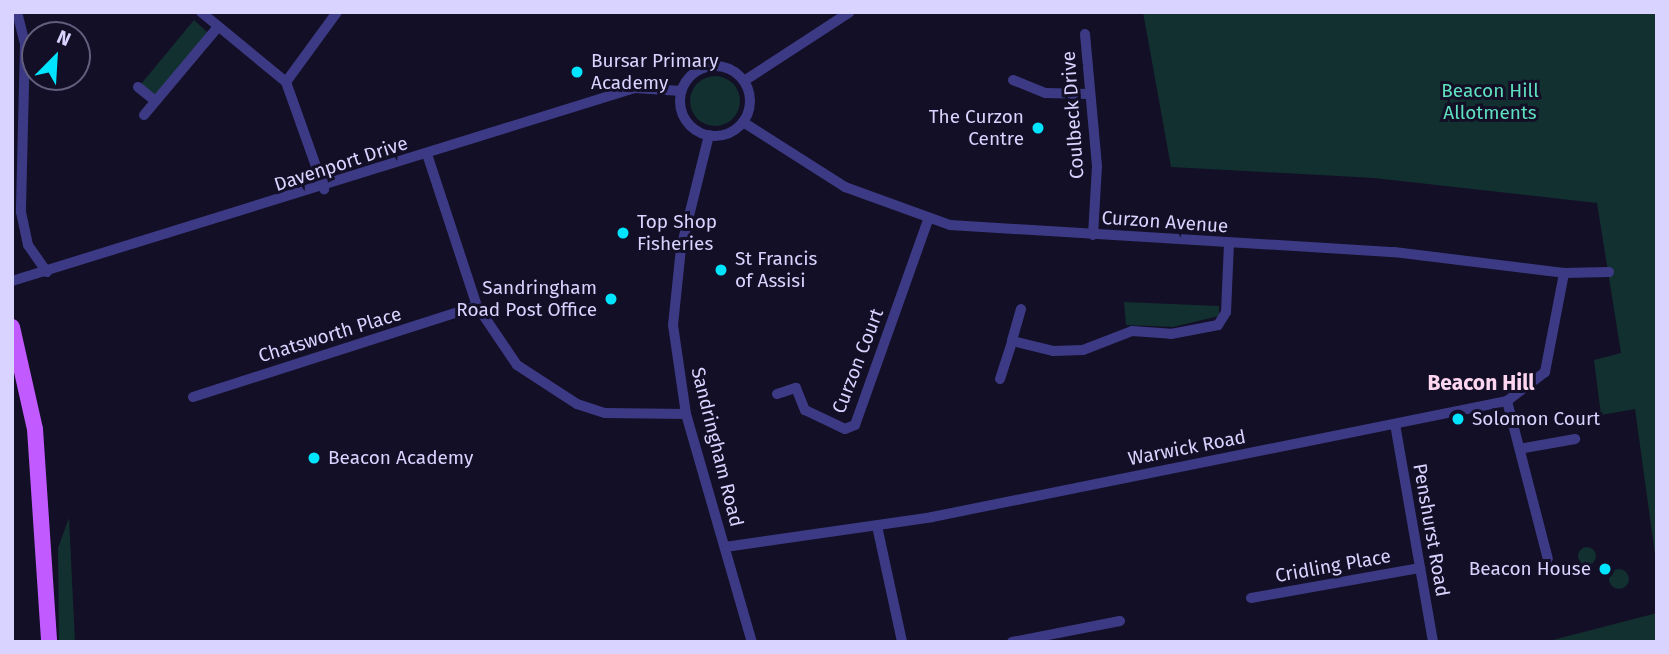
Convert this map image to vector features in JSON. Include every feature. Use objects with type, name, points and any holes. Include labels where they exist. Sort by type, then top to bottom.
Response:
[{"type":"main road","points":[[12,327],[35,429],[49,642]]},
{"type":"street","points":[[17,12],[25,44],[21,212],[28,245],[47,272]]},
{"type":"street","points":[[201,12],[217,28],[286,82],[324,189]]},
{"type":"street","points":[[286,82],[337,12]]},
{"type":"street","points":[[744,81],[850,12]]},
{"type":"street","points":[[144,115],[217,28]]},
{"type":"street","name":"Coulbeck Drive","points":[[1085,34],[1097,166],[1093,235]]},
{"type":"street","points":[[704,68],[726,68],[744,81],[750,102],[743,122],[728,133],[709,135],[682,114],[681,91],[704,68]]},
{"type":"street","points":[[1013,80],[1046,93],[1090,94]]},
{"type":"street","points":[[138,87],[155,101]]},
{"type":"street","name":"Davenport Drive","points":[[12,281],[324,189],[635,88],[681,91]]},
{"type":"street","name":"Curzon Avenue","points":[[743,122],[845,187],[928,220],[1093,235],[1394,251],[1564,273],[1609,272]]},
{"type":"street","name":"Sandringham Road","points":[[709,135],[674,288],[686,414],[752,642]]},
{"type":"street","points":[[427,155],[477,306],[517,365],[577,404],[634,416],[686,414]]},
{"type":"street","name":"Curzon Court","points":[[777,394],[796,388],[805,410],[845,429],[855,425],[928,220]]},
{"type":"street","points":[[1012,341],[1069,352],[1132,331],[1171,334],[1218,325],[1226,312],[1229,244]]},
{"type":"street","name":"Warwick Road","points":[[725,547],[877,526],[1507,401],[1545,372],[1564,273]]},
{"type":"street","name":"Chatsworth Place","points":[[193,397],[477,306]]},
{"type":"street","points":[[1000,379],[1021,309]]},
{"type":"street","points":[[1507,401],[1524,448],[1548,559]]},
{"type":"street","name":"Penshurst Road","points":[[1395,424],[1433,642]]},
{"type":"street","points":[[1524,448],[1574,439]]},
{"type":"street","points":[[877,526],[901,642]]},
{"type":"street","name":"Cridling Place","points":[[1251,598],[1420,568]]},
{"type":"street","points":[[1012,642],[1120,621]]},
{"type":"green space","name":"Beacon Hill Allotments","points":[[1143,12],[1657,12],[1657,569],[1635,409],[1601,415],[1594,360],[1621,353],[1597,203],[1374,178],[1171,167]]},
{"type":"green space","points":[[194,20],[208,33],[155,96],[141,84]]},
{"type":"green space","points":[[715,76],[733,83],[740,101],[733,119],[715,126],[697,119],[690,101],[697,83]]},
{"type":"green space","points":[[1124,302],[1219,306],[1219,316],[1173,327],[1126,325]]},
{"type":"green space","points":[[69,518],[75,642],[59,642],[58,548]]},
{"type":"green space","points":[[1587,547],[1593,550],[1596,556],[1593,562],[1587,565],[1581,562],[1578,556],[1581,550]]},
{"type":"green space","points":[[1615,569],[1623,569],[1629,579],[1623,589],[1615,589],[1609,583],[1609,575]]},
{"type":"green space","points":[[1657,613],[1657,642],[1545,642]]},
{"type":"place","name":"Bursar Primary Academy","points":[[577,72]]},
{"type":"place","name":"The Curzon Centre","points":[[1038,128]]},
{"type":"place","name":"Top Shop Fisheries","points":[[623,233]]},
{"type":"place","name":"St Francis of Assisi","points":[[721,270]]},
{"type":"place","name":"Sandringham Road Post Office","points":[[611,299]]},
{"type":"place","name":"Solomon Court","points":[[1458,419]]},
{"type":"place","name":"Beacon Academy","points":[[314,458]]},
{"type":"place","name":"Beacon House","points":[[1605,569]]},
{"type":"district","name":"Beacon Hill","points":[[1481,383]]}]
